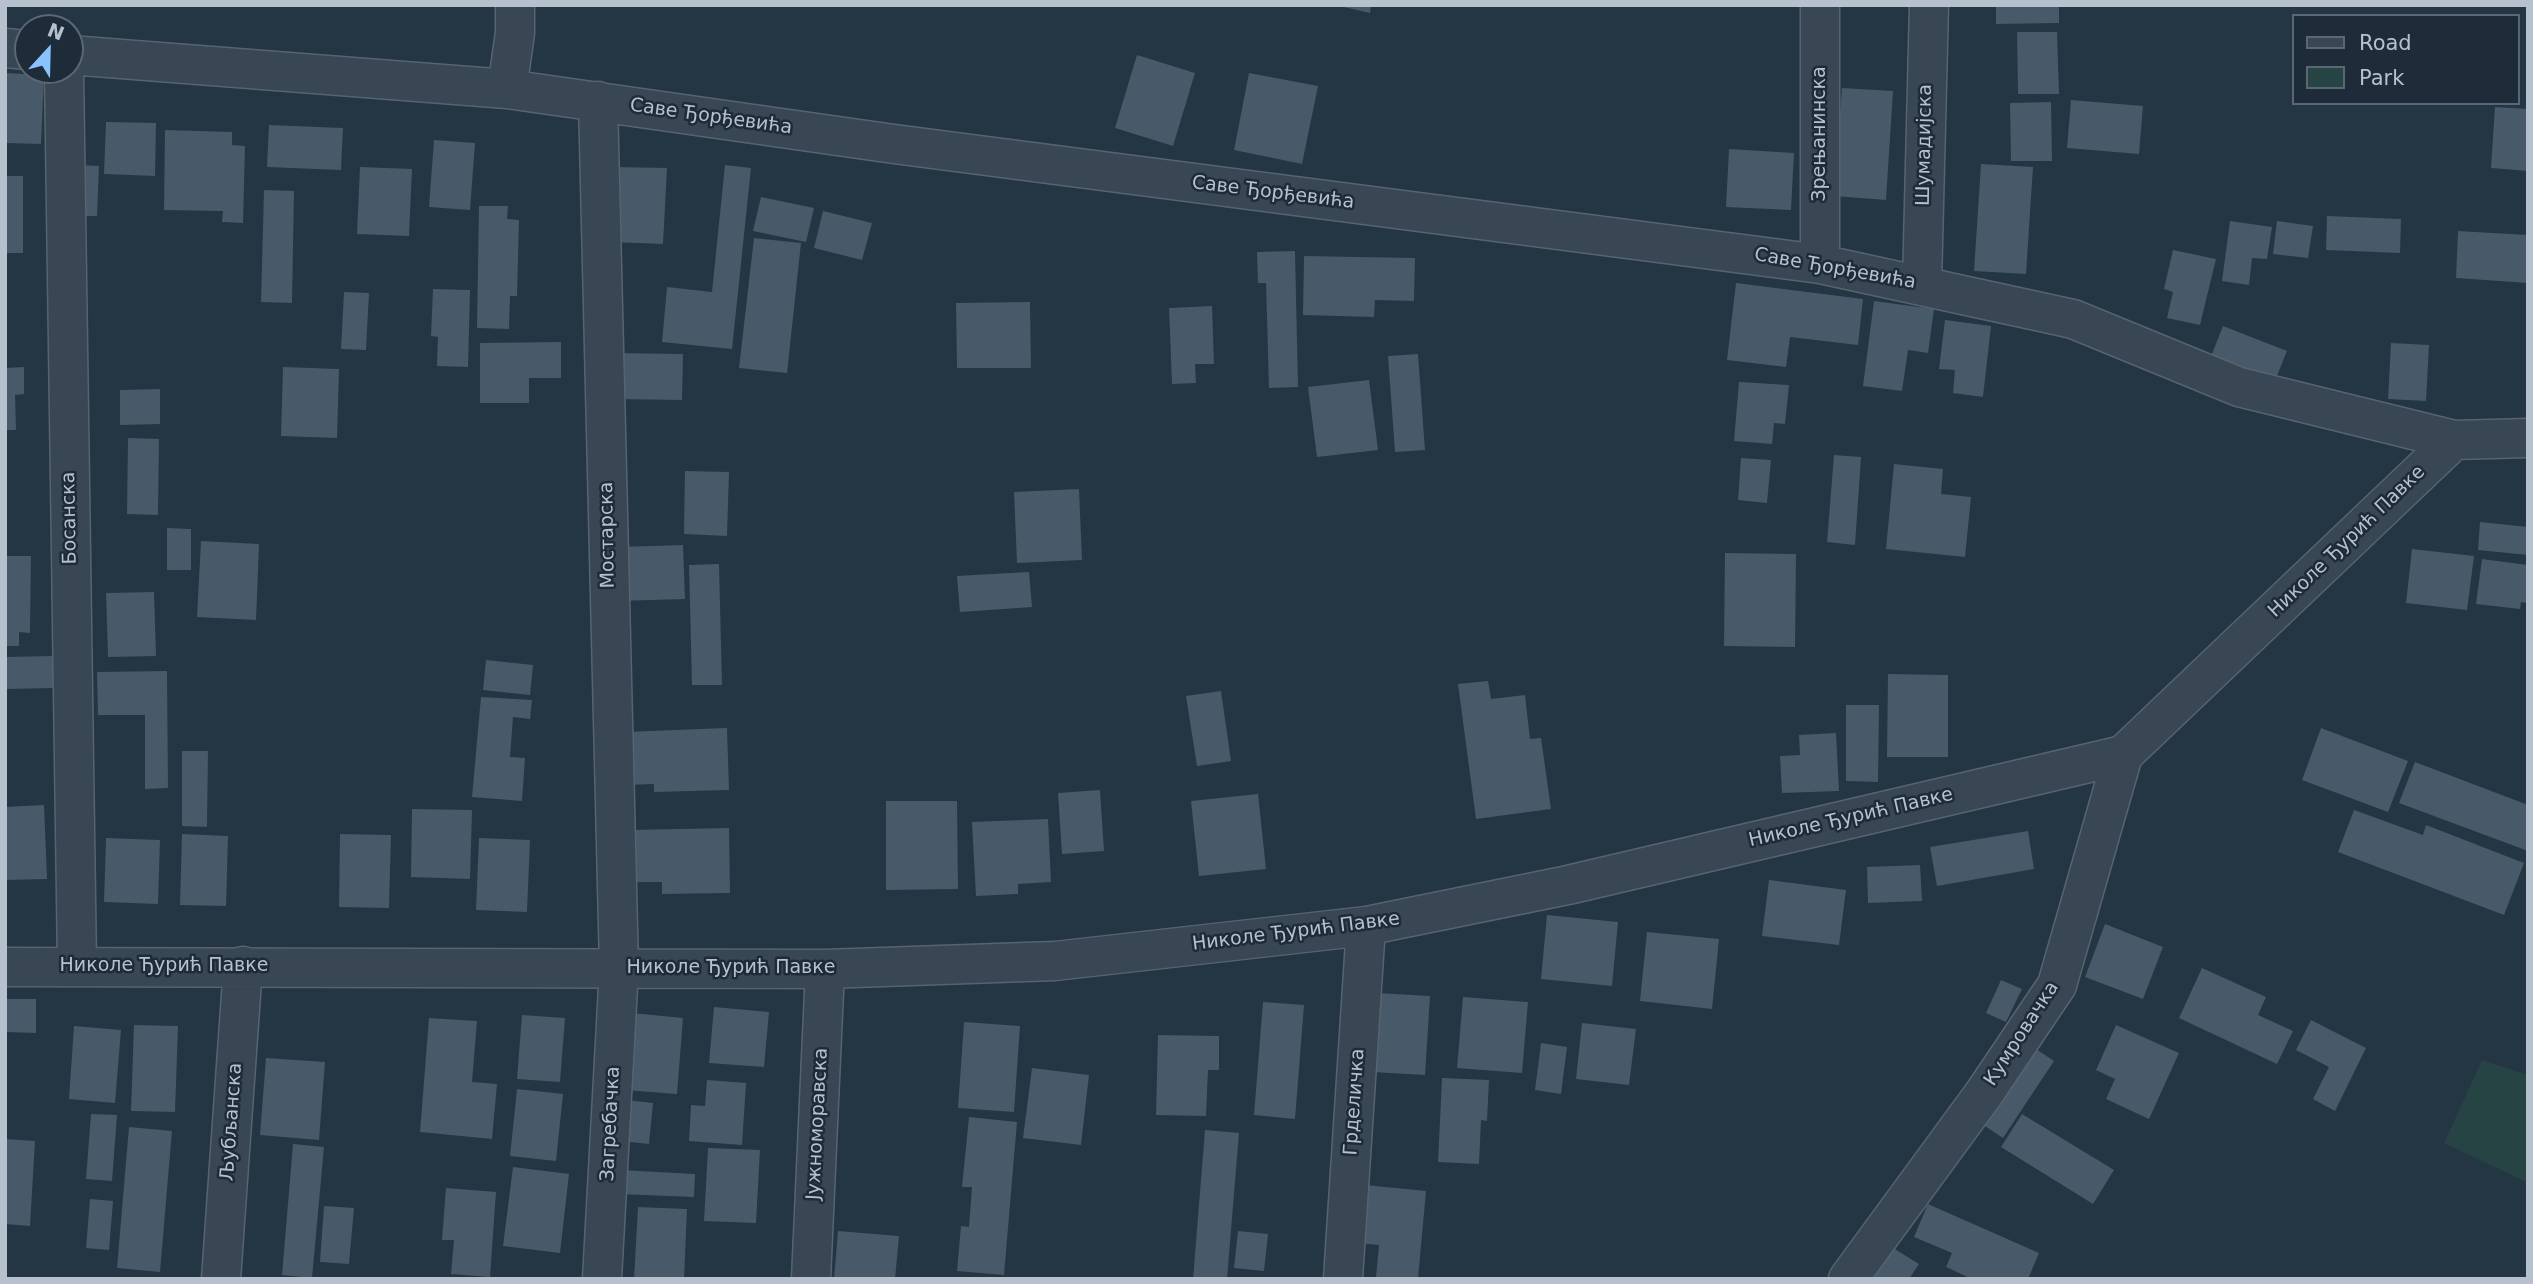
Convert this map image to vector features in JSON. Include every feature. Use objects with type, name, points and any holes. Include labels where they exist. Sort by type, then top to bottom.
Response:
[{"type":"street","points":[[507,89],[515,33],[515,5]]},
{"type":"street","name":"Зрењанинска","points":[[1820,5],[1821,264]]},
{"type":"street","name":"Шумадијска","points":[[1922,284],[1929,5]]},
{"type":"street","name":"Саве Ђорђевића","points":[[84,56],[507,89],[908,145],[1821,264],[2073,319],[2239,387],[2454,440]]},
{"type":"street","name":"Босанска","points":[[64,84],[77,966]]},
{"type":"street","name":"Мостарска","points":[[598,101],[619,968]]},
{"type":"street","points":[[2454,440],[2528,438]]},
{"type":"street","name":"Николе Ђурић Павке","points":[[5,967],[825,969],[1055,961],[1366,926],[1568,885],[2123,755],[2454,440]]},
{"type":"street","name":"Кумровачка","points":[[1848,1279],[1985,1092],[2057,985],[2123,755]]},
{"type":"street","name":"Грделичка","points":[[1343,1279],[1366,926]]},
{"type":"street","name":"Љубљанска","points":[[221,1279],[243,966]]},
{"type":"street","name":"Загребачка","points":[[603,1279],[619,968]]},
{"type":"street","name":"Јужноморавска","points":[[811,1279],[825,969]]},
{"type":"green space","points":[[2482,1060],[2528,1075],[2528,1183],[2444,1143]]},
{"type":"building","points":[[1335,5],[1371,5],[1370,13]]},
{"type":"building","points":[[1996,5],[2059,5],[2059,23],[1996,24]]},
{"type":"building","points":[[2017,32],[2057,32],[2059,94],[2018,94]]},
{"type":"building","points":[[1137,55],[1195,73],[1173,146],[1115,128]]},
{"type":"building","points":[[5,73],[14,73],[14,84],[44,84],[41,144],[5,143]]},
{"type":"building","points":[[1249,73],[1318,86],[1302,164],[1234,150]]},
{"type":"building","points":[[1842,88],[1893,91],[1886,200],[1834,196]]},
{"type":"building","points":[[2071,100],[2143,106],[2139,154],[2067,148]]},
{"type":"building","points":[[2051,102],[2052,161],[2011,161],[2010,103]]},
{"type":"building","points":[[2495,107],[2528,109],[2528,171],[2491,168]]},
{"type":"building","points":[[106,122],[156,123],[155,176],[104,174]]},
{"type":"building","points":[[269,125],[343,128],[341,170],[267,167]]},
{"type":"building","points":[[165,130],[232,132],[232,145],[245,146],[243,223],[222,222],[223,211],[164,210]]},
{"type":"building","points":[[434,140],[475,143],[470,210],[429,207]]},
{"type":"building","points":[[1729,149],[1794,153],[1791,210],[1726,207]]},
{"type":"building","points":[[1981,164],[2033,167],[2026,274],[1974,271]]},
{"type":"building","points":[[77,165],[99,166],[97,216],[76,216]]},
{"type":"building","points":[[725,165],[751,168],[732,349],[662,342],[667,287],[712,292]]},
{"type":"building","points":[[360,167],[412,169],[409,236],[357,234]]},
{"type":"building","points":[[616,167],[667,168],[663,244],[613,242]]},
{"type":"building","points":[[5,176],[23,176],[23,253],[5,253]]},
{"type":"building","points":[[264,190],[294,191],[292,303],[261,302]]},
{"type":"building","points":[[761,197],[814,208],[806,242],[753,231]]},
{"type":"building","points":[[479,206],[508,206],[507,219],[519,220],[517,296],[510,296],[509,329],[477,328]]},
{"type":"building","points":[[823,211],[872,223],[862,260],[814,248]]},
{"type":"building","points":[[2327,216],[2401,219],[2400,253],[2326,250]]},
{"type":"building","points":[[2230,221],[2272,227],[2267,259],[2252,258],[2249,285],[2222,281]]},
{"type":"building","points":[[2277,221],[2313,226],[2308,258],[2273,254]]},
{"type":"building","points":[[2458,231],[2528,235],[2528,283],[2456,278]]},
{"type":"building","points":[[754,238],[801,243],[787,373],[739,368]]},
{"type":"building","points":[[2173,250],[2216,259],[2200,325],[2167,318],[2173,292],[2164,289]]},
{"type":"building","points":[[1295,251],[1298,387],[1269,388],[1266,283],[1258,283],[1257,252]]},
{"type":"building","points":[[1304,256],[1415,258],[1414,301],[1375,300],[1374,317],[1303,315]]},
{"type":"building","points":[[1736,283],[1863,299],[1858,345],[1790,337],[1786,367],[1727,360]]},
{"type":"building","points":[[433,289],[470,290],[468,367],[437,366],[438,337],[431,336]]},
{"type":"building","points":[[344,292],[369,293],[366,350],[341,349]]},
{"type":"building","points":[[1874,301],[1934,309],[1928,353],[1908,350],[1902,391],[1863,386]]},
{"type":"building","points":[[1030,302],[1031,368],[957,368],[956,303]]},
{"type":"building","points":[[1212,306],[1214,364],[1195,364],[1196,383],[1172,384],[1169,308]]},
{"type":"building","points":[[1945,320],[1991,326],[1983,397],[1953,393],[1955,370],[1939,369]]},
{"type":"building","points":[[2223,326],[2287,351],[2272,388],[2208,364]]},
{"type":"building","points":[[561,342],[561,378],[529,378],[529,403],[480,403],[480,343]]},
{"type":"building","points":[[2391,343],[2429,345],[2426,401],[2388,399]]},
{"type":"building","points":[[615,353],[683,354],[682,400],[615,399]]},
{"type":"building","points":[[1418,354],[1425,450],[1395,452],[1388,356]]},
{"type":"building","points":[[24,367],[24,394],[15,395],[16,430],[5,430],[5,368]]},
{"type":"building","points":[[283,367],[339,369],[337,438],[281,436]]},
{"type":"building","points":[[1369,380],[1378,450],[1317,457],[1308,387]]},
{"type":"building","points":[[1739,382],[1789,385],[1785,424],[1774,423],[1772,444],[1734,441]]},
{"type":"building","points":[[160,389],[160,424],[120,425],[120,390]]},
{"type":"building","points":[[128,438],[159,439],[158,515],[127,514]]},
{"type":"building","points":[[1834,455],[1861,457],[1855,545],[1827,542]]},
{"type":"building","points":[[1741,458],[1771,460],[1767,503],[1738,500]]},
{"type":"building","points":[[1894,464],[1943,469],[1941,494],[1971,497],[1965,557],[1886,549]]},
{"type":"building","points":[[685,471],[729,472],[727,536],[684,534]]},
{"type":"building","points":[[1079,489],[1082,560],[1017,563],[1014,492]]},
{"type":"building","points":[[2480,522],[2528,527],[2528,555],[2478,550]]},
{"type":"building","points":[[167,528],[191,529],[191,570],[167,570]]},
{"type":"building","points":[[201,541],[259,544],[256,620],[197,617]]},
{"type":"building","points":[[683,545],[685,599],[618,601],[617,547]]},
{"type":"building","points":[[2412,549],[2474,556],[2467,610],[2406,603]]},
{"type":"building","points":[[1725,553],[1796,554],[1795,647],[1724,646]]},
{"type":"building","points":[[5,556],[31,556],[30,633],[19,632],[19,646],[5,646]]},
{"type":"building","points":[[2482,559],[2528,565],[2528,603],[2521,602],[2520,609],[2476,604]]},
{"type":"building","points":[[719,564],[722,685],[692,685],[689,565]]},
{"type":"building","points":[[1029,572],[1032,607],[960,612],[957,576]]},
{"type":"building","points":[[154,592],[156,656],[108,657],[106,593]]},
{"type":"building","points":[[54,656],[54,688],[5,689],[5,657]]},
{"type":"building","points":[[486,660],[533,665],[530,695],[483,690]]},
{"type":"building","points":[[167,671],[168,788],[145,789],[145,715],[98,715],[97,672]]},
{"type":"building","points":[[1888,674],[1948,675],[1948,757],[1887,757]]},
{"type":"building","points":[[1488,681],[1491,699],[1525,695],[1530,739],[1541,738],[1551,809],[1476,819],[1458,684]]},
{"type":"building","points":[[1221,691],[1231,761],[1197,766],[1186,696]]},
{"type":"building","points":[[481,697],[532,700],[530,719],[513,717],[510,757],[525,758],[522,801],[472,797]]},
{"type":"building","points":[[1846,705],[1879,705],[1878,782],[1846,781]]},
{"type":"building","points":[[727,728],[729,790],[654,792],[654,784],[626,785],[624,732]]},
{"type":"building","points":[[2321,728],[2408,761],[2388,812],[2302,780]]},
{"type":"building","points":[[1836,733],[1839,791],[1782,793],[1780,756],[1800,755],[1799,735]]},
{"type":"building","points":[[182,751],[208,751],[207,827],[182,826]]},
{"type":"building","points":[[2415,762],[2528,805],[2528,851],[2399,803]]},
{"type":"building","points":[[1100,790],[1104,851],[1062,854],[1058,793]]},
{"type":"building","points":[[1258,794],[1266,869],[1199,876],[1191,801]]},
{"type":"building","points":[[886,801],[957,801],[958,889],[886,890]]},
{"type":"building","points":[[44,805],[47,879],[5,880],[5,807]]},
{"type":"building","points":[[412,809],[472,810],[470,879],[411,877]]},
{"type":"building","points":[[2354,810],[2423,835],[2426,825],[2524,863],[2504,915],[2338,852]]},
{"type":"building","points":[[1048,819],[1051,882],[1018,884],[1018,894],[976,896],[972,822]]},
{"type":"building","points":[[729,828],[730,893],[662,894],[662,882],[631,882],[630,830]]},
{"type":"building","points":[[2028,831],[2034,869],[1937,886],[1930,847]]},
{"type":"building","points":[[182,834],[228,836],[226,906],[180,905]]},
{"type":"building","points":[[340,834],[391,835],[389,908],[339,907]]},
{"type":"building","points":[[106,838],[160,840],[158,904],[104,902]]},
{"type":"building","points":[[479,838],[530,840],[527,912],[476,910]]},
{"type":"building","points":[[1920,865],[1922,901],[1868,903],[1867,867]]},
{"type":"building","points":[[1769,880],[1846,890],[1839,945],[1762,936]]},
{"type":"building","points":[[1547,915],[1618,922],[1612,986],[1541,979]]},
{"type":"building","points":[[2105,924],[2163,947],[2143,999],[2085,977]]},
{"type":"building","points":[[1647,932],[1719,939],[1712,1009],[1640,1001]]},
{"type":"building","points":[[2202,968],[2266,997],[2258,1015],[2293,1031],[2277,1064],[2179,1018]]},
{"type":"building","points":[[2001,980],[2022,989],[2006,1022],[1986,1013]]},
{"type":"building","points":[[1377,993],[1430,996],[1425,1075],[1372,1072]]},
{"type":"building","points":[[1463,997],[1528,1002],[1522,1073],[1457,1068]]},
{"type":"building","points":[[5,999],[36,999],[36,1033],[5,1032]]},
{"type":"building","points":[[1263,1002],[1304,1005],[1295,1119],[1254,1115]]},
{"type":"building","points":[[714,1007],[769,1012],[764,1067],[709,1063]]},
{"type":"building","points":[[632,1013],[683,1018],[677,1094],[625,1090]]},
{"type":"building","points":[[522,1015],[565,1018],[560,1082],[517,1079]]},
{"type":"building","points":[[429,1018],[477,1021],[472,1082],[497,1084],[492,1139],[420,1132]]},
{"type":"building","points":[[2311,1020],[2366,1048],[2335,1111],[2313,1099],[2329,1067],[2296,1050]]},
{"type":"building","points":[[964,1022],[1020,1026],[1014,1112],[958,1108]]},
{"type":"building","points":[[1582,1023],[1636,1029],[1629,1085],[1576,1079]]},
{"type":"building","points":[[134,1025],[178,1026],[175,1112],[131,1111]]},
{"type":"building","points":[[2116,1025],[2179,1053],[2149,1119],[2106,1099],[2115,1079],[2096,1070]]},
{"type":"building","points":[[74,1026],[121,1030],[115,1103],[69,1099]]},
{"type":"building","points":[[1158,1035],[1219,1036],[1219,1070],[1208,1070],[1206,1116],[1156,1115]]},
{"type":"building","points":[[1541,1043],[1567,1047],[1561,1094],[1535,1090]]},
{"type":"building","points":[[2030,1045],[2054,1061],[2003,1138],[1979,1122]]},
{"type":"building","points":[[266,1058],[325,1062],[319,1140],[260,1135]]},
{"type":"building","points":[[1032,1068],[1089,1075],[1081,1145],[1023,1138]]},
{"type":"building","points":[[1442,1078],[1489,1080],[1487,1121],[1481,1120],[1479,1164],[1438,1162]]},
{"type":"building","points":[[707,1080],[746,1083],[742,1145],[689,1141],[691,1105],[705,1106]]},
{"type":"building","points":[[517,1089],[563,1094],[556,1161],[510,1156]]},
{"type":"building","points":[[625,1100],[653,1103],[649,1144],[621,1141]]},
{"type":"building","points":[[91,1114],[117,1115],[112,1181],[86,1179]]},
{"type":"building","points":[[2022,1114],[2114,1170],[2093,1204],[2001,1147]]},
{"type":"building","points":[[969,1117],[1017,1122],[1004,1275],[957,1271],[961,1226],[969,1227],[972,1187],[962,1187]]},
{"type":"building","points":[[129,1127],[172,1131],[160,1272],[117,1268]]},
{"type":"building","points":[[1205,1130],[1239,1133],[1227,1279],[1193,1279]]},
{"type":"building","points":[[5,1139],[35,1141],[30,1226],[5,1224]]},
{"type":"building","points":[[293,1144],[324,1147],[312,1278],[282,1275]]},
{"type":"building","points":[[708,1148],[760,1150],[756,1223],[704,1221]]},
{"type":"building","points":[[513,1167],[569,1174],[560,1253],[503,1246]]},
{"type":"building","points":[[620,1170],[695,1174],[694,1197],[619,1194]]},
{"type":"building","points":[[1365,1185],[1426,1191],[1418,1279],[1376,1277],[1379,1245],[1359,1243]]},
{"type":"building","points":[[446,1188],[496,1192],[490,1277],[451,1274],[454,1240],[442,1240]]},
{"type":"building","points":[[90,1199],[113,1201],[109,1250],[86,1248]]},
{"type":"building","points":[[1928,1204],[2039,1253],[2028,1279],[1972,1279],[1946,1267],[1952,1253],[1914,1237]]},
{"type":"building","points":[[324,1206],[354,1208],[349,1264],[320,1262]]},
{"type":"building","points":[[638,1207],[687,1209],[684,1279],[634,1279]]},
{"type":"building","points":[[838,1231],[899,1236],[895,1279],[834,1279]]},
{"type":"building","points":[[1238,1231],[1268,1234],[1264,1271],[1234,1268]]},
{"type":"building","points":[[1893,1248],[1919,1264],[1909,1279],[1873,1279]]}]
